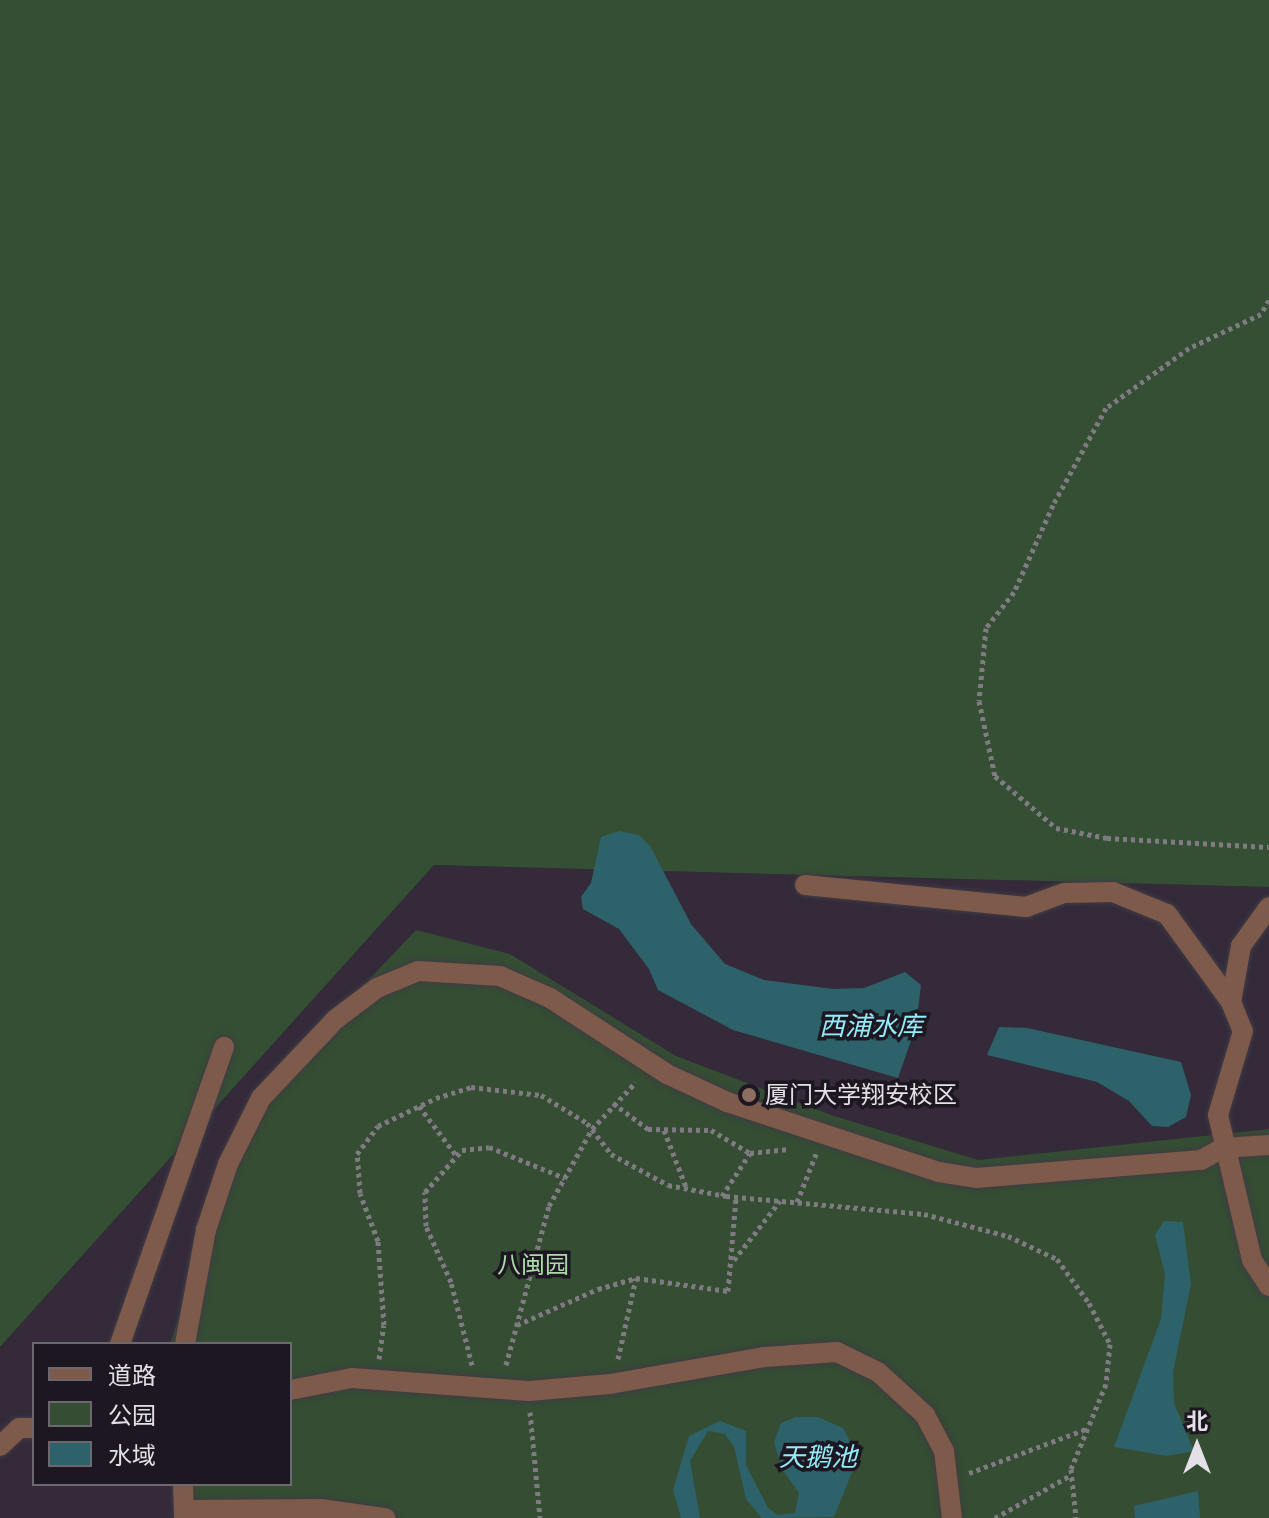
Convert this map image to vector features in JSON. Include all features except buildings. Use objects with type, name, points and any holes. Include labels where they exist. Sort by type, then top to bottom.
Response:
[{"type":"lane","points":[[805,885],[1026,907],[1064,893],[1113,892],[1167,914],[1231,1002],[1243,1031],[1218,1115],[1223,1148],[1252,1260],[1269,1286]]},
{"type":"lane","points":[[1231,1002],[1241,946],[1269,907]]},
{"type":"lane","points":[[185,1342],[206,1230],[228,1164],[261,1098],[336,1019],[377,988],[418,971],[500,976],[550,998],[655,1066],[727,1102],[939,1172],[976,1178],[1201,1160],[1223,1148],[1269,1145]]},
{"type":"lane","points":[[121,1342],[224,1047]]},
{"type":"lane","points":[[292,1390],[352,1378],[529,1391],[610,1384],[764,1357],[837,1352],[878,1372],[925,1415],[944,1451],[952,1518]]},
{"type":"lane","points":[[0,1446],[27,1428]]},
{"type":"lane","points":[[183,1486],[184,1514],[321,1509],[385,1518]]},
{"type":"path","points":[[1269,300],[1261,314],[1189,348],[1106,408],[1053,505],[1014,592],[986,628],[979,701],[995,776],[1056,828],[1107,838],[1269,847]]},
{"type":"path","points":[[500,1389],[549,1206],[592,1129],[613,1103],[655,1066]]},
{"type":"path","points":[[376,1380],[384,1325],[378,1241],[360,1193],[357,1154],[378,1126],[419,1106],[471,1087],[541,1095],[592,1129],[611,1154],[668,1185],[722,1196],[924,1214],[1008,1236],[1057,1259],[1089,1303],[1110,1344],[1106,1384],[1086,1429],[1071,1475],[1076,1518]]},
{"type":"path","points":[[613,1103],[648,1129],[711,1130],[750,1153],[795,1149],[823,1135]]},
{"type":"path","points":[[419,1106],[456,1155]]},
{"type":"path","points":[[664,1130],[686,1187]]},
{"type":"path","points":[[797,1202],[823,1135]]},
{"type":"path","points":[[476,1387],[451,1282],[426,1226],[425,1192],[462,1150],[489,1147],[565,1178]]},
{"type":"path","points":[[722,1196],[750,1153]]},
{"type":"path","points":[[516,1326],[598,1289],[636,1278],[728,1291],[733,1262],[736,1197]]},
{"type":"path","points":[[733,1262],[781,1201]]},
{"type":"path","points":[[610,1384],[629,1326],[636,1278]]},
{"type":"path","points":[[529,1391],[540,1518]]},
{"type":"path","points":[[948,1478],[1086,1429]]},
{"type":"path","points":[[995,1518],[1071,1475]]},
{"type":"shaded area","name":"八闽园","points":[[434,865],[1269,887],[1269,1518],[0,1518],[0,1347]]},
{"type":"green space","points":[[0,0],[1269,0],[1269,887],[434,865],[0,1347]]},
{"type":"green space","name":"八闽园","points":[[416,930],[510,954],[676,1056],[834,1116],[978,1160],[1269,1129],[1269,1518],[186,1518],[183,1486],[292,1486],[292,1342],[171,1342],[248,1107]]},
{"type":"water","name":"西浦水库","points":[[619,831],[639,835],[650,846],[691,924],[725,964],[764,980],[833,989],[864,988],[905,972],[921,985],[916,1026],[898,1078],[733,1030],[658,990],[649,969],[619,929],[583,909],[581,897],[591,883],[601,837]]},
{"type":"water","name":"西浦水库","points":[[999,1027],[1027,1028],[1181,1062],[1191,1095],[1186,1117],[1168,1127],[1152,1126],[1129,1101],[1097,1082],[987,1055]]},
{"type":"water","points":[[1164,1221],[1183,1222],[1191,1284],[1173,1372],[1174,1403],[1194,1451],[1167,1456],[1114,1447],[1161,1319],[1165,1274],[1155,1235]]},
{"type":"water","name":"天鹅池","points":[[796,1417],[818,1417],[843,1428],[853,1447],[853,1470],[834,1517],[762,1518],[746,1499],[734,1447],[725,1434],[708,1431],[690,1461],[700,1518],[681,1518],[673,1490],[689,1436],[720,1421],[746,1431],[746,1465],[768,1508],[778,1515],[795,1513],[799,1493],[782,1469],[774,1442],[781,1423]]},
{"type":"water","points":[[1198,1491],[1200,1518],[1135,1518],[1134,1506]]},
{"type":"place","name":"厦门大学翔安校区","points":[[749,1095]]}]
